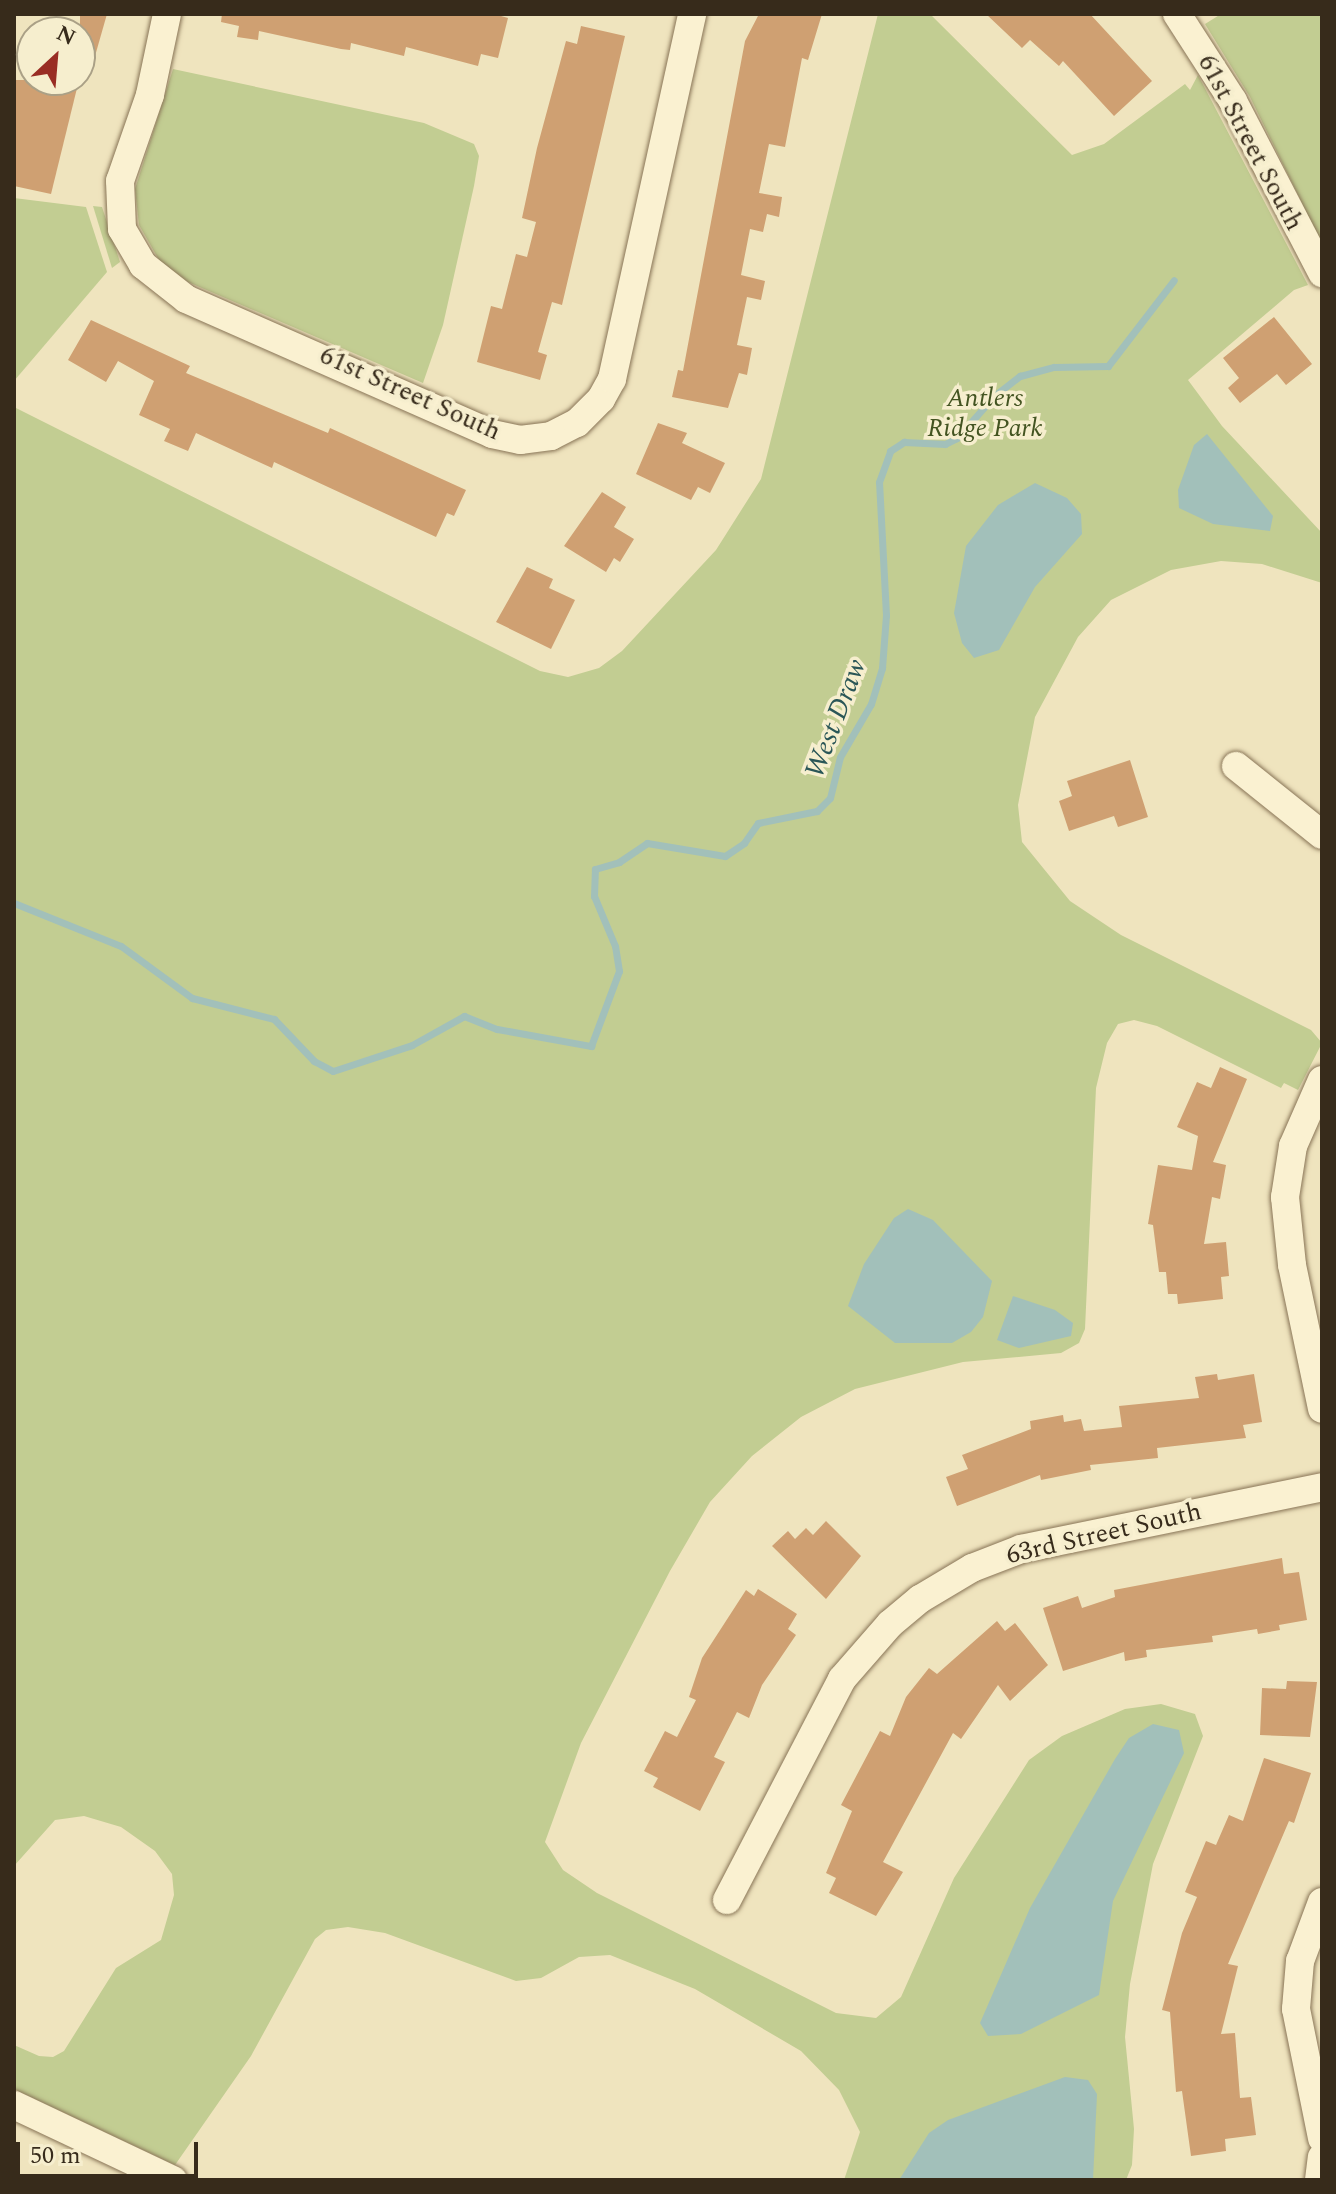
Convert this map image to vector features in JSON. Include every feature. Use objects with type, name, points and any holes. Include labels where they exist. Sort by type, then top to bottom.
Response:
[{"type":"street","name":"61st Street South","points":[[167,14],[150,95],[120,181],[122,229],[143,265],[186,299],[492,434],[520,440],[551,436],[580,421],[612,379],[692,14]]},
{"type":"street","name":"61st Street South","points":[[1177,14],[1237,108],[1322,273]]},
{"type":"street","points":[[1236,766],[1322,835]]},
{"type":"street","points":[[1322,1080],[1293,1146],[1285,1209],[1322,1409]]},
{"type":"street","name":"63rd Street South","points":[[727,1900],[842,1679],[890,1624],[920,1599],[963,1573],[1021,1549],[1322,1487]]},
{"type":"street","points":[[1322,1902],[1300,1961],[1296,2009],[1322,2138]]},
{"type":"street","points":[[14,2105],[173,2180]]},
{"type":"street","points":[[1319,2180],[1322,2157]]},
{"type":"green space","name":"Antlers Ridge Park","points":[[878,14],[930,14],[1072,155],[1104,144],[1185,84],[1190,90],[1198,75],[1308,285],[1294,290],[1188,380],[1222,426],[1322,533],[1322,583],[1262,564],[1221,561],[1171,570],[1111,600],[1078,637],[1035,717],[1018,805],[1022,842],[1070,901],[1121,935],[1311,1030],[1322,1043],[1298,1090],[1284,1083],[1281,1088],[1157,1026],[1134,1020],[1118,1024],[1107,1043],[1096,1088],[1085,1329],[1079,1343],[1061,1353],[963,1362],[855,1389],[801,1417],[752,1456],[710,1502],[670,1571],[581,1743],[545,1842],[563,1870],[597,1893],[836,2013],[876,2018],[901,1997],[954,1878],[1029,1760],[1062,1736],[1125,1709],[1161,1704],[1195,1714],[1203,1736],[1153,1864],[1130,1984],[1125,2037],[1134,2129],[1132,2165],[1126,2180],[844,2180],[860,2132],[839,2090],[801,2051],[695,1989],[610,1955],[579,1957],[541,1978],[516,1981],[385,1933],[348,1927],[326,1930],[315,1939],[251,2056],[175,2165],[14,2089],[14,2045],[39,2056],[53,2057],[64,2051],[116,1968],[161,1940],[174,1895],[172,1874],[155,1851],[121,1827],[84,1816],[55,1820],[14,1866],[14,407],[540,671],[568,677],[599,668],[622,651],[716,550],[761,479]]},
{"type":"green space","points":[[1221,14],[1322,14],[1322,244],[1250,97],[1205,24]]},
{"type":"green space","points":[[173,69],[424,123],[474,144],[479,156],[474,186],[443,325],[423,383],[188,282],[159,260],[139,225],[135,189]]},
{"type":"green space","points":[[14,198],[86,207],[107,272],[14,381]]},
{"type":"green space","points":[[93,206],[102,207],[120,262],[112,268]]},
{"type":"water","points":[[1207,434],[1273,516],[1270,531],[1213,524],[1179,508],[1178,490],[1194,445]]},
{"type":"water","points":[[1035,483],[1067,498],[1081,514],[1082,534],[1035,587],[999,650],[974,658],[962,643],[954,613],[966,546],[998,505]]},
{"type":"water","points":[[908,1209],[933,1220],[992,1281],[983,1317],[971,1332],[952,1343],[895,1343],[848,1306],[864,1264],[894,1218]]},
{"type":"water","points":[[1013,1296],[1055,1310],[1073,1323],[1071,1336],[1019,1348],[997,1340]]},
{"type":"water","points":[[1153,1724],[1179,1730],[1184,1753],[1113,1901],[1099,1995],[1021,2034],[988,2036],[980,2023],[1030,1908],[1129,1738]]},
{"type":"water","points":[[1065,2077],[1088,2080],[1097,2094],[1093,2180],[899,2180],[929,2133],[948,2120]]},
{"type":"building","points":[[107,14],[96,52],[96,16],[80,16]]},
{"type":"building","points":[[222,14],[494,14],[508,18],[498,58],[481,54],[478,66],[406,47],[404,56],[351,43],[350,50],[341,49],[259,31],[258,40],[237,37],[239,26],[221,22]]},
{"type":"building","points":[[759,14],[822,14],[808,60],[802,58],[785,147],[769,144],[759,193],[782,197],[779,217],[767,214],[763,232],[750,229],[741,275],[765,281],[761,300],[747,297],[737,345],[752,348],[747,375],[739,373],[728,408],[672,397],[678,370],[683,371],[745,41]]},
{"type":"building","points":[[986,14],[1090,14],[1152,81],[1114,116],[1063,61],[1059,66],[1030,40],[1022,48]]},
{"type":"building","points":[[581,26],[625,36],[562,305],[552,302],[538,352],[547,355],[540,380],[477,362],[491,306],[502,309],[516,254],[527,257],[536,222],[522,218],[537,148],[566,41],[577,44]]},
{"type":"building","points":[[14,80],[16,96],[75,96],[51,194],[14,186]]},
{"type":"building","points":[[1274,317],[1312,364],[1286,385],[1277,374],[1240,403],[1228,388],[1239,378],[1223,358]]},
{"type":"building","points":[[91,320],[190,366],[186,373],[328,433],[330,428],[466,490],[454,516],[447,513],[436,537],[274,462],[272,468],[196,433],[188,451],[164,441],[170,429],[139,415],[154,381],[118,361],[106,382],[68,360]]},
{"type":"building","points":[[658,423],[687,433],[682,443],[725,463],[710,493],[698,487],[691,500],[636,474]]},
{"type":"building","points":[[602,492],[626,507],[614,527],[634,539],[620,562],[614,558],[606,572],[564,546]]},
{"type":"building","points":[[527,567],[553,579],[549,588],[575,600],[551,649],[496,622]]},
{"type":"building","points":[[1130,760],[1148,817],[1118,827],[1114,816],[1069,831],[1059,801],[1072,796],[1067,781]]},
{"type":"building","points":[[1220,1067],[1247,1079],[1213,1162],[1226,1165],[1220,1199],[1212,1197],[1204,1244],[1226,1242],[1229,1276],[1221,1277],[1223,1299],[1178,1304],[1177,1294],[1168,1294],[1166,1272],[1159,1272],[1153,1225],[1148,1224],[1158,1165],[1192,1170],[1198,1136],[1177,1127],[1197,1082],[1211,1088]]},
{"type":"building","points":[[1217,1374],[1218,1380],[1254,1374],[1262,1422],[1243,1425],[1246,1438],[1157,1448],[1158,1458],[1090,1465],[1091,1470],[1041,1480],[1040,1475],[957,1506],[946,1477],[968,1469],[962,1455],[1031,1429],[1030,1421],[1063,1415],[1064,1422],[1081,1419],[1084,1431],[1122,1427],[1119,1406],[1199,1398],[1195,1377]]},
{"type":"building","points":[[826,1521],[861,1556],[826,1599],[772,1546],[788,1531],[795,1539],[806,1528],[813,1535]]},
{"type":"building","points":[[1282,1558],[1284,1574],[1299,1572],[1307,1620],[1279,1625],[1280,1630],[1258,1634],[1257,1629],[1212,1636],[1213,1642],[1146,1650],[1147,1657],[1125,1661],[1124,1652],[1063,1671],[1043,1608],[1078,1596],[1082,1608],[1115,1597],[1114,1590]]},
{"type":"building","points":[[758,1589],[797,1614],[788,1629],[796,1635],[762,1685],[749,1718],[737,1712],[714,1757],[725,1762],[700,1811],[653,1787],[658,1778],[644,1771],[665,1731],[677,1737],[696,1700],[689,1697],[702,1658],[746,1590],[754,1596]]},
{"type":"building","points":[[997,1621],[1005,1631],[1015,1623],[1048,1665],[1010,1701],[998,1685],[961,1739],[953,1733],[883,1862],[903,1872],[876,1916],[829,1893],[836,1878],[826,1873],[852,1811],[841,1805],[880,1731],[890,1736],[906,1697],[929,1668],[937,1674]]},
{"type":"building","points":[[1287,1681],[1317,1682],[1310,1737],[1260,1735],[1262,1688],[1286,1689]]},
{"type":"building","points":[[1264,1758],[1311,1773],[1294,1823],[1289,1821],[1228,1964],[1238,1966],[1221,2034],[1235,2033],[1240,2098],[1251,2097],[1256,2135],[1225,2139],[1226,2151],[1191,2156],[1182,2091],[1176,2092],[1170,2012],[1162,2010],[1182,1933],[1197,1897],[1185,1892],[1206,1841],[1216,1845],[1229,1815],[1243,1821]]},
{"type":"waterway","name":"West Draw","points":[[14,903],[121,946],[192,998],[274,1019],[314,1061],[333,1071],[412,1045],[464,1016],[497,1029],[591,1046],[619,971],[615,946],[594,896],[595,869],[619,862],[647,843],[725,856],[744,843],[758,823],[817,811],[830,798],[840,757],[871,704],[882,668],[886,615],[879,482],[890,451],[904,442],[945,444],[957,438],[994,396],[1020,376],[1054,367],[1108,366],[1174,280]]}]
